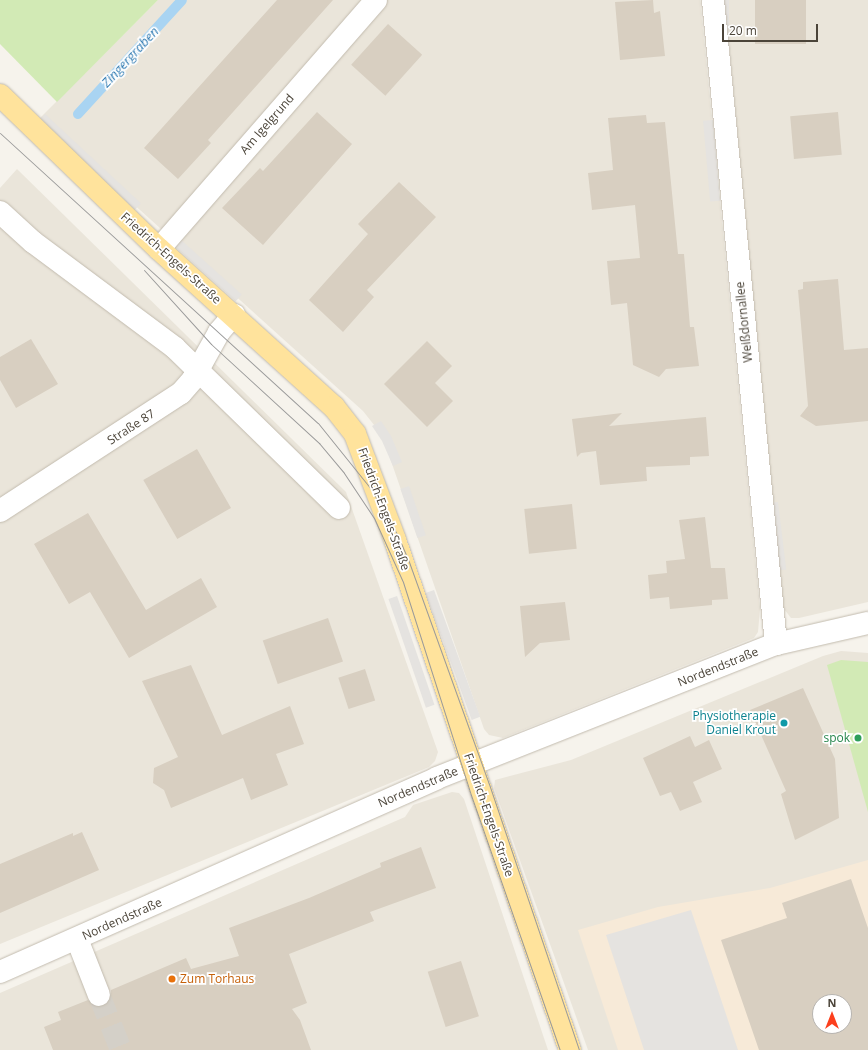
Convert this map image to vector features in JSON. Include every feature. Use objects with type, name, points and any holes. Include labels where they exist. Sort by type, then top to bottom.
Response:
[{"type":"main road","name":"Friedrich-Engels-Straße","points":[[0,95],[159,249],[234,315],[334,407],[360,444],[570,1050]]},
{"type":"street","name":"Am Igelgrund","points":[[159,249],[376,0]]},
{"type":"street","name":"Weißdornallee","points":[[713,0],[776,644]]},
{"type":"street","points":[[0,212],[33,242],[156,332],[199,370],[339,508]]},
{"type":"street","name":"Straße 87","points":[[0,511],[171,401],[187,386],[199,370],[219,332],[234,315]]},
{"type":"street","name":"Nordendstraße","points":[[0,972],[472,764],[776,644],[868,623]]},
{"type":"street","points":[[77,939],[99,995]]},
{"type":"shaded area","points":[[158,0],[700,0],[760,609],[758,632],[754,638],[503,738],[489,735],[484,729],[382,435],[363,411],[39,119]]},
{"type":"shaded area","points":[[719,0],[729,0],[729,166],[719,166]]},
{"type":"shaded area","points":[[725,0],[868,0],[868,602],[799,618],[791,618],[781,605]]},
{"type":"shaded area","points":[[45,114],[141,203],[135,210],[39,121]]},
{"type":"shaded area","points":[[713,120],[720,201],[710,202],[703,121]]},
{"type":"shaded area","points":[[17,169],[346,492],[438,752],[435,761],[429,767],[0,944],[0,188]]},
{"type":"shaded area","points":[[180,239],[242,295],[236,301],[174,246]]},
{"type":"shaded area","points":[[381,421],[391,436],[402,462],[393,466],[382,441],[372,426]]},
{"type":"shaded area","points":[[409,486],[426,535],[417,538],[400,489]]},
{"type":"shaded area","points":[[778,502],[786,569],[777,571],[769,503]]},
{"type":"shaded area","points":[[434,590],[480,717],[472,720],[426,593]]},
{"type":"shaded area","points":[[397,596],[434,705],[426,708],[388,599]]},
{"type":"shaded area","points":[[841,651],[868,653],[868,1050],[588,1050],[494,788],[495,780],[571,760],[823,656]]},
{"type":"shaded area","points":[[452,792],[459,793],[464,799],[548,1050],[0,1050],[0,993],[405,817],[413,805]]},
{"type":"shaded area","points":[[868,860],[868,1050],[618,1050],[578,930],[658,907],[770,888]]},
{"type":"shaded area","points":[[691,910],[738,1050],[644,1050],[606,935]]},
{"type":"green space","points":[[0,0],[158,0],[57,102],[0,44]]},
{"type":"green space","name":"spok","points":[[841,660],[868,662],[868,812],[827,665]]},
{"type":"building","points":[[277,0],[333,0],[208,140],[211,143],[178,179],[144,148]]},
{"type":"building","points":[[653,0],[654,13],[660,11],[665,56],[620,60],[615,2]]},
{"type":"building","points":[[755,0],[806,0],[806,44],[755,44]]},
{"type":"building","points":[[388,24],[422,55],[385,96],[351,65]]},
{"type":"building","points":[[317,112],[352,144],[263,245],[222,208],[260,168],[263,171]]},
{"type":"building","points":[[838,112],[842,155],[794,159],[790,116]]},
{"type":"building","points":[[646,115],[647,123],[665,122],[678,254],[684,254],[690,327],[694,327],[699,366],[666,369],[659,377],[633,365],[627,303],[611,305],[607,261],[640,258],[635,205],[592,210],[588,173],[613,170],[608,118]]},
{"type":"building","points":[[399,182],[436,217],[367,290],[374,297],[343,332],[309,300],[368,234],[358,224]]},
{"type":"building","points":[[838,279],[844,350],[868,348],[868,421],[816,426],[800,416],[808,406],[798,290],[803,289],[803,282]]},
{"type":"building","points":[[31,339],[58,384],[16,408],[0,380],[0,357]]},
{"type":"building","points":[[427,341],[452,366],[435,383],[453,401],[427,427],[384,384]]},
{"type":"building","points":[[622,413],[609,426],[706,417],[709,456],[690,457],[690,465],[646,467],[647,481],[600,485],[596,451],[581,453],[577,457],[572,419]]},
{"type":"building","points":[[197,449],[231,508],[177,539],[143,480]]},
{"type":"building","points":[[572,504],[577,549],[529,554],[524,509]]},
{"type":"building","points":[[88,513],[146,610],[201,578],[217,607],[129,658],[90,592],[69,604],[34,544]]},
{"type":"building","points":[[705,517],[711,568],[725,568],[728,599],[712,600],[712,605],[670,609],[669,597],[650,599],[648,575],[667,573],[666,561],[685,559],[679,520]]},
{"type":"building","points":[[565,602],[570,640],[540,643],[525,657],[520,606]]},
{"type":"building","points":[[328,618],[343,661],[278,684],[263,640]]},
{"type":"building","points":[[191,665],[222,735],[290,706],[304,744],[276,754],[288,785],[251,800],[243,778],[171,808],[164,790],[153,783],[154,768],[178,757],[142,681]]},
{"type":"building","points":[[365,669],[375,700],[349,709],[338,678]]},
{"type":"building","points":[[803,688],[835,759],[839,818],[795,840],[781,794],[786,791],[750,710]]},
{"type":"building","points":[[690,736],[695,747],[709,740],[722,769],[693,782],[702,802],[680,811],[671,792],[660,796],[643,758]]},
{"type":"building","points":[[82,832],[99,870],[0,913],[0,864],[73,833],[73,836]]},
{"type":"building","points":[[421,847],[436,888],[370,912],[374,921],[289,954],[307,1003],[292,1009],[300,1020],[311,1050],[53,1050],[44,1027],[61,1020],[58,1012],[88,1000],[97,1007],[104,1006],[111,997],[111,990],[186,958],[191,969],[239,956],[229,928],[309,898],[381,867],[380,863]]},
{"type":"building","points":[[851,879],[868,928],[868,1050],[759,1050],[721,940],[787,918],[782,903]]},
{"type":"building","points":[[461,961],[479,1016],[446,1027],[428,972]]},
{"type":"waterway","name":"Zingergraben","points":[[78,114],[182,0]]},
{"type":"tunnel","points":[[99,995],[121,1050]]},
{"type":"tram line","points":[[0,133],[318,423],[371,489],[398,536],[409,562],[489,784],[579,1050]]},
{"type":"tram line","points":[[144,270],[211,344],[319,443],[344,473],[374,518],[403,582],[471,795],[560,1050]]},
{"type":"place","name":"Physiotherapie Daniel Krout","points":[[784,723]]},
{"type":"place","name":"spok","points":[[858,738]]},
{"type":"place","name":"Zum Torhaus","points":[[172,979]]}]
